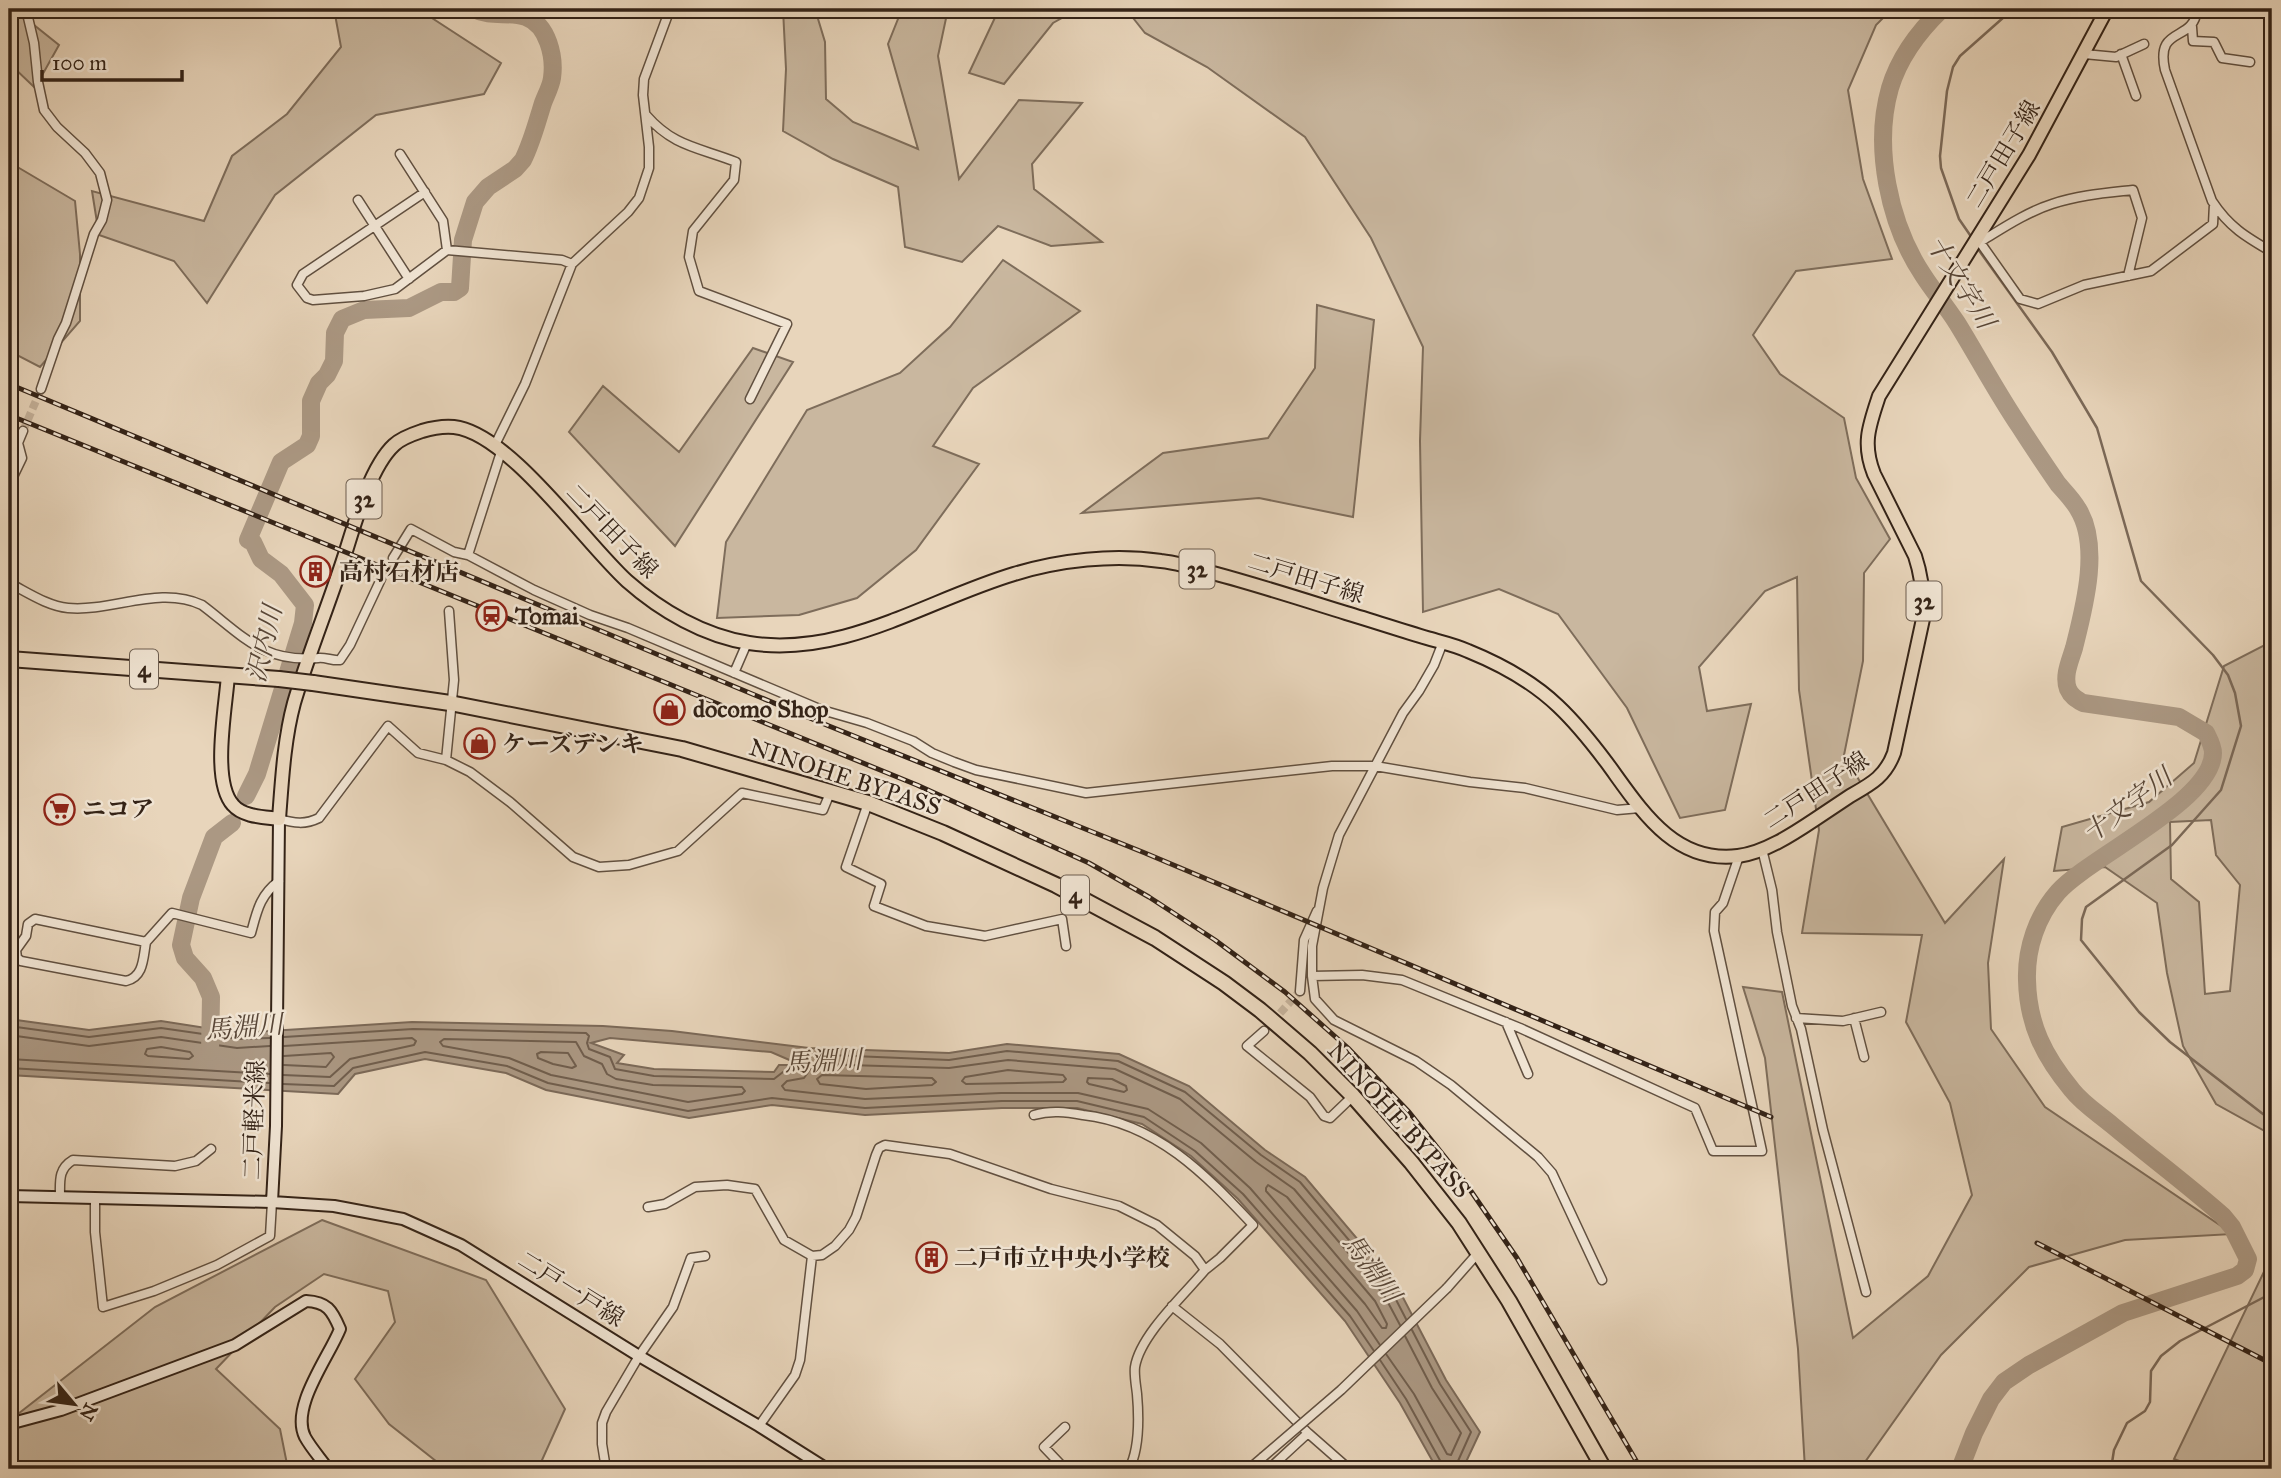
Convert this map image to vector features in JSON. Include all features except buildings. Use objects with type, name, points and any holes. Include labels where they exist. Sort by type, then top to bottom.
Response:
[{"type":"highway","name":"NINOHE BYPASS","points":[[9,659],[313,683],[450,703],[682,749],[868,803],[943,832],[1056,885],[1155,938],[1224,983],[1310,1053],[1353,1096],[1460,1223],[1509,1301],[1604,1469]]},
{"type":"main road","name":"二戸田子線","points":[[279,819],[284,761],[293,708],[359,510],[378,467],[393,446],[416,433],[453,427],[466,430],[498,449],[556,503],[623,577],[653,602],[685,621],[719,635],[747,643],[780,646],[817,643],[877,627],[1010,575],[1042,566],[1107,558],[1167,561],[1272,589],[1443,642],[1501,666],[1556,704],[1602,757],[1640,808],[1670,838],[1687,849],[1711,855],[1739,856],[1762,849],[1873,784],[1889,767],[1923,619],[1924,599],[1915,556],[1868,460],[1867,434],[1879,397],[1952,277],[1979,240],[2029,155],[2108,9]]},
{"type":"main road","points":[[228,675],[222,745],[223,790],[233,806],[243,812],[279,819]]},
{"type":"main road","name":"二戸軽米線","points":[[9,1196],[272,1202],[276,1126],[279,819]]},
{"type":"main road","name":"二戸一戸線","points":[[272,1202],[371,1211],[403,1219],[461,1245],[827,1469]]},
{"type":"main road","points":[[9,1424],[61,1410],[235,1345],[306,1301],[318,1301],[333,1312],[340,1329],[304,1401],[301,1417],[304,1436],[328,1469]]},
{"type":"street","points":[[26,9],[44,110],[100,173],[107,200],[41,389]]},
{"type":"street","points":[[468,555],[498,449],[572,264],[628,212],[639,198],[649,168],[644,79],[670,9]]},
{"type":"street","points":[[2197,9],[2197,19],[2192,27],[2171,38],[2165,45],[2162,56],[2165,70],[2214,204],[2234,228],[2272,252]]},
{"type":"street","points":[[2192,27],[2193,41],[2214,42],[2222,58],[2250,62]]},
{"type":"street","points":[[2084,54],[2116,57],[2144,44]]},
{"type":"street","points":[[2121,54],[2136,96]]},
{"type":"street","points":[[646,115],[670,138],[736,162],[734,180],[693,231],[689,257],[699,291],[787,324],[750,399]]},
{"type":"street","points":[[400,153],[443,221],[447,250]]},
{"type":"street","points":[[2128,276],[2142,219],[2133,190],[2091,194],[2051,204],[1979,240],[2020,299],[2038,304],[2084,285],[2128,276],[2151,271],[2213,224],[2214,204]]},
{"type":"street","points":[[425,192],[303,274],[297,285],[307,298],[313,300],[364,296],[395,289],[447,250],[562,260],[572,264]]},
{"type":"street","points":[[358,200],[409,279]]},
{"type":"street","points":[[9,485],[22,458],[18,443],[23,431]]},
{"type":"street","points":[[393,558],[411,529],[454,552],[468,555],[534,590],[590,615],[628,628],[822,710],[867,723],[976,770],[1047,786],[1086,793],[1144,789],[1332,766],[1375,766],[1525,788],[1617,810],[1640,808]]},
{"type":"street","points":[[9,583],[53,605],[70,608],[160,597],[191,600],[202,605],[265,652],[308,660],[321,657],[340,660],[350,645],[381,579]]},
{"type":"street","points":[[446,760],[454,680],[449,611]]},
{"type":"street","points":[[1300,991],[1304,940],[1320,902],[1339,835],[1403,713],[1434,665],[1443,642]]},
{"type":"street","points":[[734,673],[747,643]]},
{"type":"street","points":[[279,819],[298,824],[319,818],[388,726],[418,753],[446,760],[470,772],[510,802],[573,857],[599,867],[629,864],[678,851],[742,793],[823,810],[830,793]]},
{"type":"street","points":[[868,803],[846,867],[881,884],[874,906],[926,926],[985,936],[1062,919],[1066,946]]},
{"type":"street","points":[[1762,849],[1772,890],[1784,970],[1866,1292]]},
{"type":"street","points":[[1312,976],[1362,975],[1402,980],[1506,1022],[1695,1108],[1713,1151],[1762,1151],[1714,931],[1715,912],[1723,903],[1739,856]]},
{"type":"street","points":[[146,942],[35,919],[28,924],[26,936],[16,950],[21,961],[126,981],[135,979],[139,975],[146,942],[172,913],[251,933],[260,901],[267,890],[279,881]]},
{"type":"street","points":[[1320,902],[1320,914],[1312,946],[1315,999],[1334,1020],[1416,1061],[1461,1093],[1538,1157],[1552,1173],[1602,1280]]},
{"type":"street","points":[[1796,1018],[1843,1021],[1881,1012]]},
{"type":"street","points":[[1854,1018],[1864,1057]]},
{"type":"street","points":[[1506,1022],[1528,1074]]},
{"type":"street","points":[[1264,1031],[1247,1046],[1310,1097],[1324,1116],[1329,1118],[1353,1096]]},
{"type":"street","points":[[1034,1115],[1049,1111],[1094,1116],[1135,1128],[1175,1151],[1214,1184],[1253,1225],[1205,1270],[1172,1306],[1141,1350],[1135,1366],[1138,1415],[1134,1458],[1129,1469]]},
{"type":"street","points":[[648,1207],[666,1203],[695,1187],[727,1185],[755,1189],[784,1240],[812,1256],[822,1255],[835,1246],[849,1230],[856,1217],[879,1148],[885,1145],[950,1154],[1051,1189],[1119,1206],[1157,1225],[1195,1256],[1205,1270]]},
{"type":"street","points":[[60,1197],[60,1174],[73,1160],[175,1166],[196,1161],[211,1149]]},
{"type":"street","points":[[95,1198],[95,1232],[103,1307],[154,1291],[217,1265],[270,1236],[272,1202]]},
{"type":"street","points":[[1249,1469],[1341,1390],[1447,1288],[1478,1253]]},
{"type":"street","points":[[606,1469],[602,1423],[639,1356],[673,1307],[691,1258],[705,1256]]},
{"type":"street","points":[[759,1426],[795,1375],[812,1256]]},
{"type":"street","points":[[1172,1306],[1220,1344],[1308,1433],[1349,1469]]},
{"type":"street","points":[[1065,1427],[1044,1447],[1065,1469]]},
{"type":"street","points":[[1269,1469],[1308,1433]]},
{"type":"shaded area","points":[[9,9],[14,9],[59,45],[35,88],[9,63]]},
{"type":"shaded area","points":[[334,9],[418,9],[501,63],[484,94],[376,115],[275,195],[207,303],[174,261],[99,235],[92,191],[204,221],[232,156],[287,114],[341,47]]},
{"type":"shaded area","points":[[783,9],[815,9],[825,42],[826,99],[853,122],[918,149],[888,44],[902,9],[948,9],[938,56],[959,179],[1019,100],[1082,103],[1032,164],[1034,189],[1102,242],[1051,246],[998,226],[962,262],[905,247],[898,187],[833,159],[783,131],[786,69]]},
{"type":"shaded area","points":[[999,9],[1078,9],[1053,23],[1004,84],[969,73]]},
{"type":"shaded area","points":[[1126,9],[1892,9],[1876,25],[1848,90],[1863,179],[1892,259],[1796,271],[1753,335],[1780,374],[1844,418],[1856,478],[1890,539],[1864,573],[1863,661],[1844,755],[1945,923],[2004,859],[1988,963],[1991,1029],[2045,1107],[2233,1234],[2125,1240],[2029,1267],[1941,1355],[1860,1469],[1805,1469],[1798,1349],[1765,1058],[1743,987],[1782,992],[1853,1338],[1928,1276],[1972,1195],[1950,1103],[1906,1022],[1922,935],[1802,933],[1819,830],[1799,690],[1797,577],[1765,591],[1699,667],[1707,711],[1751,704],[1725,810],[1680,818],[1627,708],[1558,614],[1499,589],[1423,612],[1420,441],[1423,347],[1371,238],[1305,137],[1207,67],[1145,33]]},
{"type":"shaded area","points":[[9,162],[75,201],[80,254],[80,321],[40,367],[9,351]]},
{"type":"shaded area","points":[[1003,260],[1080,311],[973,388],[933,446],[979,464],[916,550],[857,598],[799,615],[717,618],[726,542],[807,410],[900,373],[950,327]]},
{"type":"shaded area","points":[[1317,305],[1374,320],[1353,517],[1259,498],[1082,513],[1163,453],[1268,438],[1315,368]]},
{"type":"shaded area","points":[[753,348],[793,362],[675,546],[569,432],[603,386],[679,452]]},
{"type":"shaded area","points":[[2272,560],[2272,926],[2265,986],[2272,1008],[2272,1135],[2216,1104],[2183,1046],[2167,973],[2157,903],[2105,867],[2054,871],[2062,827],[2149,802],[2194,763],[2224,666],[2269,643]],"holes":[[[2211,820],[2216,855],[2240,885],[2230,991],[2205,994],[2199,902],[2171,879],[2170,822]]]},
{"type":"shaded area","points":[[322,1220],[486,1280],[565,1409],[538,1469],[446,1469],[389,1424],[355,1379],[395,1322],[388,1291],[324,1274],[275,1307],[216,1369],[280,1429],[288,1469],[9,1469],[9,1421],[155,1307]]},
{"type":"shaded area","points":[[2272,1255],[2272,1469],[2200,1469],[2174,1459]]},
{"type":"water","name":"馬淵川","points":[[9,1019],[89,1030],[161,1021],[238,1033],[412,1022],[603,1026],[672,1031],[809,1048],[949,1053],[1007,1044],[1119,1054],[1189,1086],[1265,1150],[1305,1177],[1397,1286],[1446,1380],[1480,1432],[1465,1464],[1467,1469],[1437,1469],[1400,1403],[1345,1321],[1238,1199],[1191,1156],[1142,1124],[1077,1108],[1002,1108],[865,1115],[772,1105],[689,1118],[546,1090],[506,1073],[425,1059],[355,1074],[338,1094],[9,1075]],"holes":[[[610,1038],[771,1052],[801,1065],[779,1065],[774,1072],[654,1069],[617,1063],[624,1055],[591,1043]]]},
{"type":"waterway","name":"沢内川","points":[[246,796],[257,774],[303,623],[305,605],[281,574],[261,559],[253,542],[248,540],[281,462],[307,445],[311,436],[311,401],[334,361],[335,333],[342,319],[364,310],[409,308],[441,292],[454,292],[460,288],[463,240],[475,202],[488,187],[515,169],[523,160],[551,84],[551,52],[545,34],[534,21],[513,14],[487,13],[474,9]]},
{"type":"waterway","name":"十文字川","points":[[1942,9],[1918,35],[1905,55],[1890,88],[1885,111],[1883,135],[1887,184],[1901,233],[1923,275],[1957,323],[2003,401],[2058,484],[2076,506],[2085,524],[2088,577],[2082,615],[2067,674],[2069,691],[2083,703],[2179,717],[2206,733],[2213,750],[2208,771],[2193,790],[2172,809],[2074,878],[2058,892],[2044,911],[2028,956],[2028,996],[2034,1026],[2053,1065],[2076,1095],[2223,1216],[2232,1227],[2248,1259],[2245,1270],[2237,1276],[2123,1313],[2029,1365],[2004,1382],[1991,1399],[1960,1469]]},
{"type":"waterway","points":[[1970,235],[1959,219],[1941,168],[1947,91],[1953,67],[1960,56],[2013,9]]},
{"type":"waterway","points":[[1978,249],[2052,352],[2097,428],[2141,581],[2213,655],[2228,675],[2235,693],[2241,726],[2221,790],[2172,845],[2086,907],[2082,919],[2081,940],[2139,1012],[2170,1042],[2272,1121]]},
{"type":"waterway","name":"沢内川","points":[[210,1052],[211,997],[203,978],[185,958],[181,945],[191,898],[214,837],[232,823]]},
{"type":"waterway","points":[[2111,1469],[2114,1450],[2127,1423],[2145,1411],[2150,1402],[2151,1371],[2161,1356],[2180,1341],[2272,1293]]},
{"type":"tunnel","points":[[23,431],[41,389]]},
{"type":"tunnel","points":[[381,579],[393,558]]},
{"type":"tunnel","points":[[1264,1031],[1300,991]]},
{"type":"railway","points":[[9,384],[829,726],[1145,853],[1771,1117]]},
{"type":"railway","points":[[9,415],[917,785],[1089,863],[1149,897],[1215,940],[1285,992],[1348,1048],[1409,1112],[1464,1181],[1517,1258],[1641,1469]]},
{"type":"railway","points":[[2037,1243],[2272,1364]]},
{"type":"place","name":"高村石材店","points":[[316,572]]},
{"type":"place","name":"Tomai","points":[[492,616]]},
{"type":"place","name":"docomo Shop","points":[[670,709]]},
{"type":"place","name":"ケーズデンキ","points":[[479,744]]},
{"type":"place","name":"ニコア","points":[[59,809]]},
{"type":"place","name":"二戸市立中央小学校","points":[[931,1258]]}]
